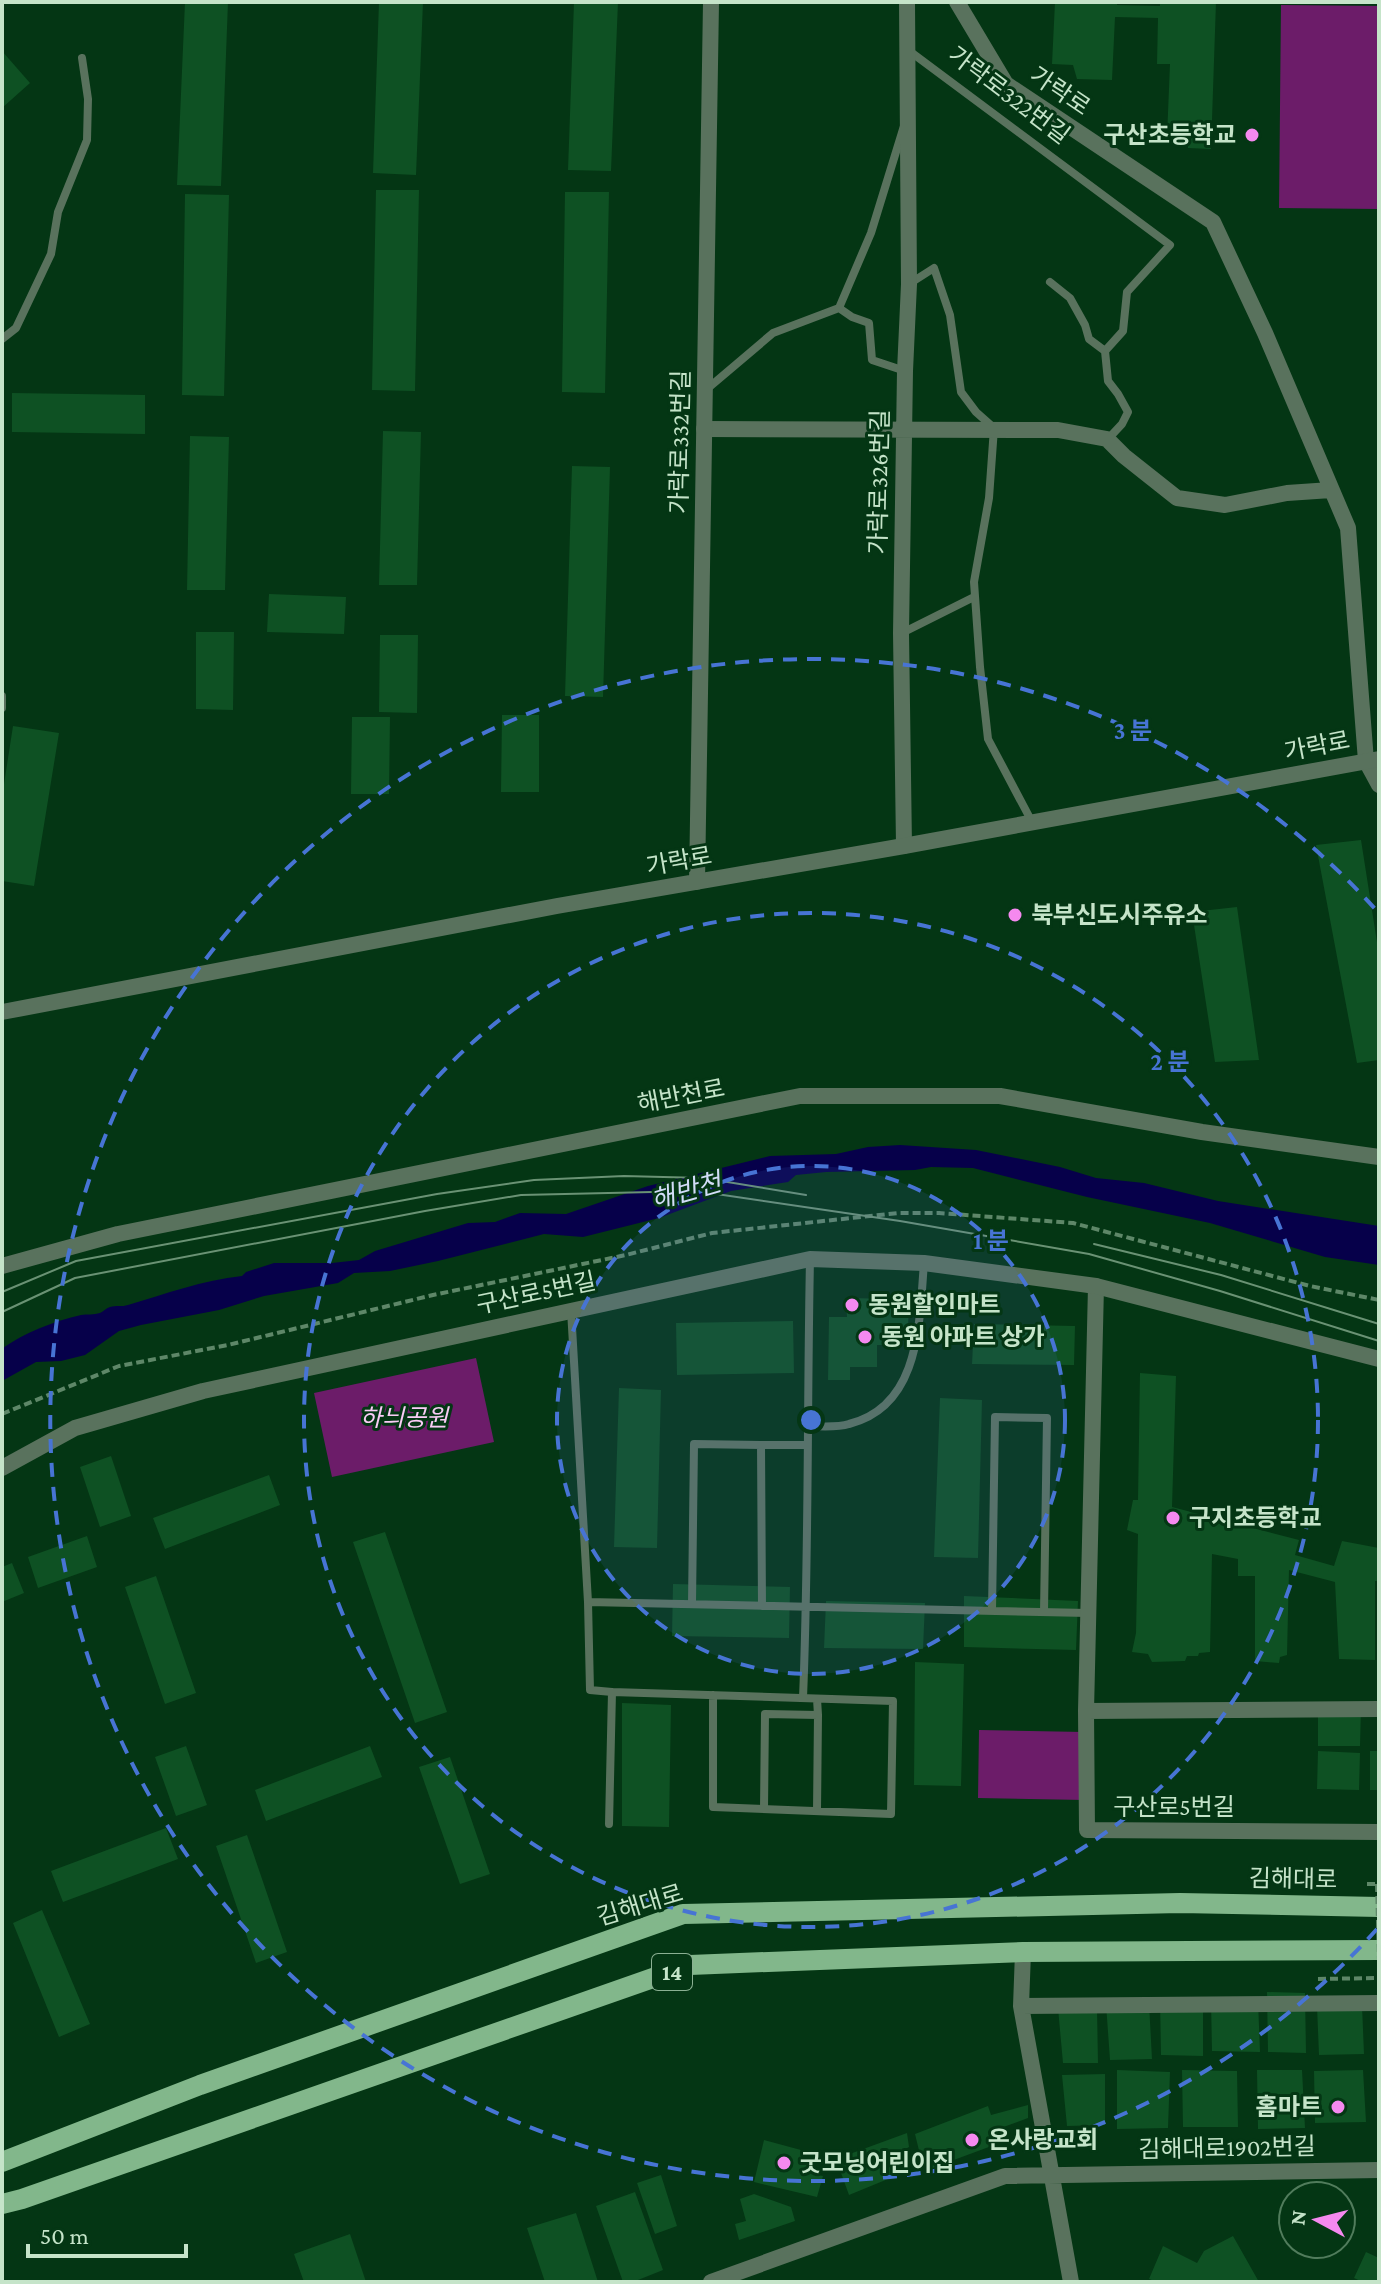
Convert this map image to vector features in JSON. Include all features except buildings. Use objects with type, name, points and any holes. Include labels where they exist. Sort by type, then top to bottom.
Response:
[{"type":"main road","name":"김해대로","points":[[2,2162],[200,2085],[683,1914],[1180,1903],[1379,1907]]},
{"type":"main road","name":"14","points":[[2,2204],[690,1965],[1023,1952],[1379,1950]]},
{"type":"street","name":"가락로332번길","points":[[697,882],[711,2]]},
{"type":"street","name":"가락로326번길","points":[[904,846],[901,633],[909,284],[907,2]]},
{"type":"street","name":"가락로","points":[[2,1012],[557,906],[1372,760],[1348,528],[1265,333],[1213,222],[1006,84],[957,2]]},
{"type":"street","points":[[704,429],[1058,430],[1107,439],[1177,498],[1225,505],[1287,493],[1331,490]]},
{"type":"street","points":[[1372,760],[1379,785]]},
{"type":"street","name":"해반천로","points":[[2,1266],[118,1234],[800,1096],[1000,1096],[1202,1132],[1379,1157]]},
{"type":"street","name":"구산로5번길","points":[[2,1468],[75,1428],[203,1391],[810,1259],[924,1263],[1096,1286],[1379,1359]]},
{"type":"street","name":"구산로5번길","points":[[1096,1286],[1086,1711],[1087,1830],[1379,1832]]},
{"type":"street","points":[[1086,1711],[1379,1709]]},
{"type":"street","points":[[1023,1952],[1021,2006],[1071,2282]]},
{"type":"street","points":[[1021,2006],[1379,2003]]},
{"type":"street","name":"김해대로1902번길","points":[[711,2282],[1005,2176],[1379,2170]]},
{"type":"lane","name":"가락로322번길","points":[[908,49],[1170,245],[1127,292],[1123,331],[1105,351]]},
{"type":"lane","points":[[2,339],[16,328],[51,254],[58,212],[87,140],[88,99],[82,58]]},
{"type":"lane","name":"가락로326번길","points":[[839,308],[871,233],[907,118]]},
{"type":"lane","points":[[909,284],[934,268],[950,315],[961,392],[976,412],[994,428],[989,498],[974,597],[988,739],[1032,823]]},
{"type":"lane","points":[[1050,282],[1070,298],[1089,339],[1105,351],[1108,381],[1128,412],[1122,424],[1107,439]]},
{"type":"lane","points":[[705,390],[773,333],[839,308],[869,323],[872,360],[905,371]]},
{"type":"lane","points":[[901,633],[974,597]]},
{"type":"lane","points":[[2,696],[2,708]]},
{"type":"lane","points":[[803,1698],[807,1607],[806,1426],[810,1259]]},
{"type":"lane","points":[[806,1426],[846,1426],[865,1419],[887,1403],[903,1381],[916,1349],[924,1263]]},
{"type":"lane","points":[[571,1309],[590,1690],[893,1701],[891,1814],[713,1807],[713,1695]]},
{"type":"lane","points":[[992,1611],[995,1417],[1047,1418],[1044,1612]]},
{"type":"lane","points":[[692,1604],[694,1444],[806,1445]]},
{"type":"lane","points":[[761,1445],[762,1606]]},
{"type":"lane","points":[[588,1602],[1088,1613]]},
{"type":"lane","points":[[609,1824],[612,1692]]},
{"type":"lane","points":[[817,1699],[817,1811]]},
{"type":"lane","points":[[764,1809],[765,1714],[818,1715]]},
{"type":"path","points":[[1377,1884],[1379,1960]]},
{"type":"path","points":[[1318,1979],[1379,1978]]},
{"type":"green space","points":[[1281,5],[1379,6],[1379,209],[1279,208]]},
{"type":"green space","name":"하늬공원","points":[[476,1358],[494,1442],[332,1477],[314,1393]]},
{"type":"green space","points":[[979,1730],[1084,1732],[1085,1800],[978,1798]]},
{"type":"water","name":"해반천","points":[[900,1145],[976,1150],[1060,1167],[1096,1178],[1144,1183],[1218,1201],[1379,1226],[1379,1265],[1325,1257],[1210,1223],[1087,1197],[973,1168],[826,1172],[796,1175],[788,1182],[731,1191],[659,1218],[583,1237],[544,1234],[390,1271],[354,1273],[338,1283],[264,1296],[219,1310],[141,1325],[119,1331],[85,1355],[61,1361],[36,1362],[2,1381],[2,1349],[40,1328],[199,1284],[242,1276],[274,1263],[359,1260],[375,1251],[468,1223],[495,1222],[520,1213],[566,1214],[648,1186],[770,1156],[836,1154],[868,1147]]},
{"type":"tram line","points":[[2,1292],[76,1261],[437,1194],[534,1180],[624,1176],[703,1178],[806,1195]]},
{"type":"tram line","points":[[2,1312],[75,1278],[425,1211],[521,1195],[696,1191],[900,1221],[1089,1254],[1379,1341]]},
{"type":"tram line","points":[[1094,1244],[1221,1275],[1379,1324]]},
{"type":"place","name":"구산초등학교","points":[[1252,135]]},
{"type":"place","name":"북부신도시주유소","points":[[1015,915]]},
{"type":"place","name":"동원할인마트","points":[[852,1305]]},
{"type":"place","name":"동원 아파트 상가","points":[[865,1337]]},
{"type":"place","name":"구지초등학교","points":[[1173,1518]]},
{"type":"place","name":"홈마트","points":[[1338,2107]]},
{"type":"place","name":"온사랑교회","points":[[972,2140]]},
{"type":"place","name":"굿모닝어린이집","points":[[784,2163]]}]
